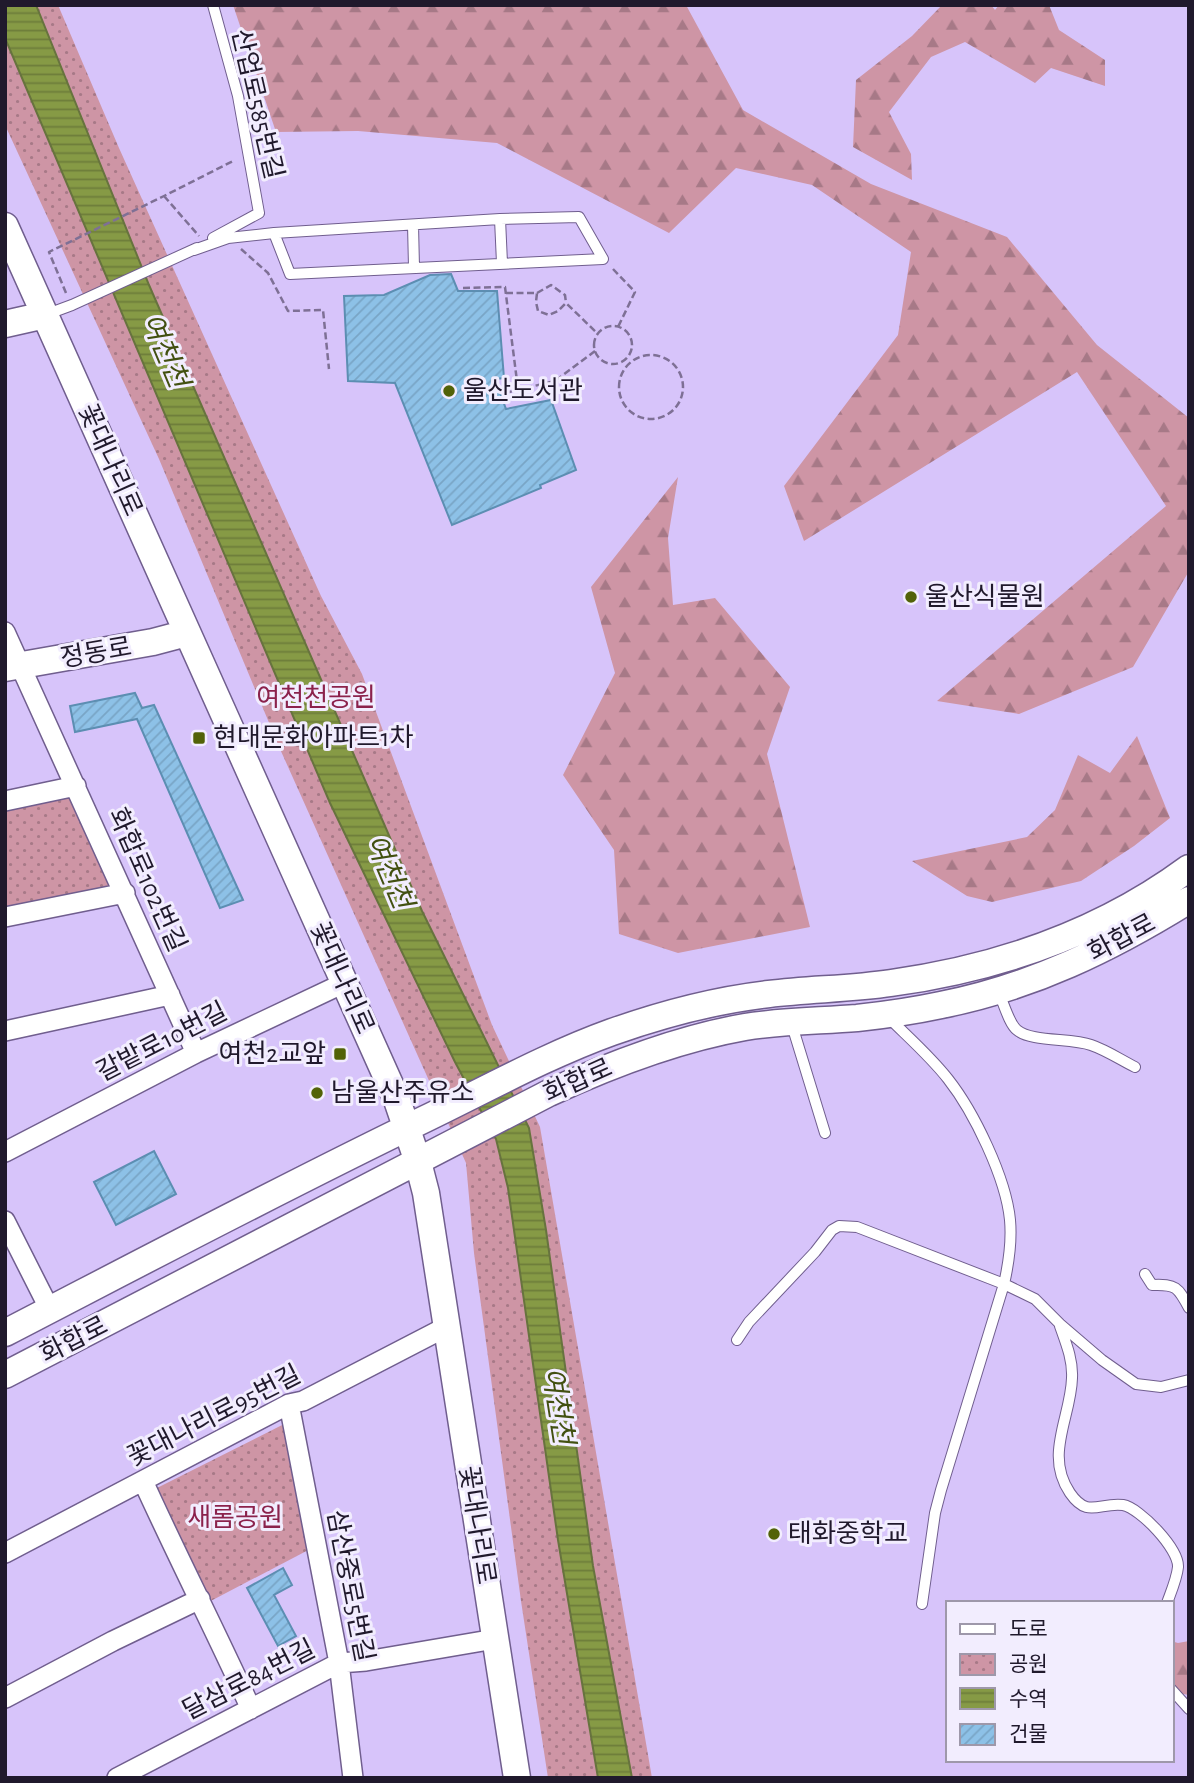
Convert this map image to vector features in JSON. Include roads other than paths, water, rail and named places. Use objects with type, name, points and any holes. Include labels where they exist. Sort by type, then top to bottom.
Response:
[{"type":"main road","name":"꽃대나리로","points":[[5,226],[397,1100],[418,1161],[426,1193],[517,1778]]},
{"type":"main road","points":[[5,324],[45,315]]},
{"type":"main road","name":"정동로","points":[[12,666],[153,642],[187,633]]},
{"type":"main road","name":"화합로","points":[[5,1333],[335,1163],[535,1066],[611,1033],[697,1007],[738,998],[894,983],[1026,953],[1069,937],[1130,906],[1189,867]]},
{"type":"main road","name":"화합로","points":[[5,1375],[585,1076],[668,1046],[744,1027],[886,1014],[943,1005],[998,991],[1081,961],[1143,929],[1189,900]]},
{"type":"street","name":"화합로102번길","points":[[5,632],[12,666],[76,786],[196,1053]]},
{"type":"street","points":[[5,801],[76,786]]},
{"type":"street","points":[[5,917],[125,893]]},
{"type":"street","name":"갈밭로10번길","points":[[5,1152],[196,1053],[344,983]]},
{"type":"street","name":"화합로102번길","points":[[5,1031],[170,995]]},
{"type":"street","points":[[5,1221],[50,1310]]},
{"type":"street","name":"꽃대나리로95번길","points":[[5,1553],[289,1404],[303,1401],[446,1327]]},
{"type":"street","name":"삼산중로5번길","points":[[289,1404],[339,1663],[353,1778]]},
{"type":"street","points":[[143,1481],[251,1709]]},
{"type":"street","points":[[5,1698],[200,1599]]},
{"type":"street","name":"달삼로84번길","points":[[117,1778],[339,1663],[366,1661],[495,1639]]},
{"type":"lane","name":"산업로585번길","points":[[191,251],[259,213],[238,96],[213,5]]},
{"type":"lane","points":[[45,315],[191,251],[228,238],[274,233],[500,219],[579,217],[603,259],[290,274],[274,233]]},
{"type":"lane","points":[[500,219],[502,263]]},
{"type":"lane","points":[[413,225],[414,267]]},
{"type":"lane","points":[[998,991],[1013,1027],[1019,1032],[1031,1037],[1076,1041],[1135,1067]]},
{"type":"lane","points":[[886,1014],[948,1079],[983,1138],[1005,1196],[1010,1220],[1010,1256],[1004,1284],[935,1513],[922,1604]]},
{"type":"lane","points":[[791,1022],[825,1133]]},
{"type":"lane","points":[[737,1340],[758,1312],[799,1270],[832,1230],[847,1225],[1004,1284],[1035,1299],[1060,1325],[1136,1384],[1161,1387],[1189,1380]]},
{"type":"lane","points":[[1145,1274],[1152,1285],[1167,1284],[1175,1287],[1189,1308]]},
{"type":"lane","points":[[1060,1325],[1070,1356],[1072,1378],[1058,1459],[1062,1479],[1075,1499],[1084,1507],[1091,1509],[1125,1505],[1151,1522],[1174,1552],[1178,1566],[1168,1601]]},
{"type":"lane","points":[[1173,1691],[1189,1709]]},
{"type":"water","name":"여천천","points":[[5,5],[36,5],[149,285],[422,911],[529,1128],[593,1566],[632,1778],[598,1778],[558,1540],[508,1188],[496,1139],[455,1062],[330,803],[5,38]]},
{"type":"place","name":"울산도서관","points":[[449,391]]},
{"type":"place","name":"울산식물원","points":[[911,597]]},
{"type":"place","name":"현대문화아파트1차","points":[[199,738]]},
{"type":"place","name":"여천2교앞","points":[[340,1054]]},
{"type":"place","name":"남울산주유소","points":[[317,1093]]},
{"type":"place","name":"태화중학교","points":[[774,1534]]},
{"type":"park label","name":"여천천공원","points":[[316,698]]},
{"type":"park label","name":"새롬공원","points":[[235,1518]]}]
